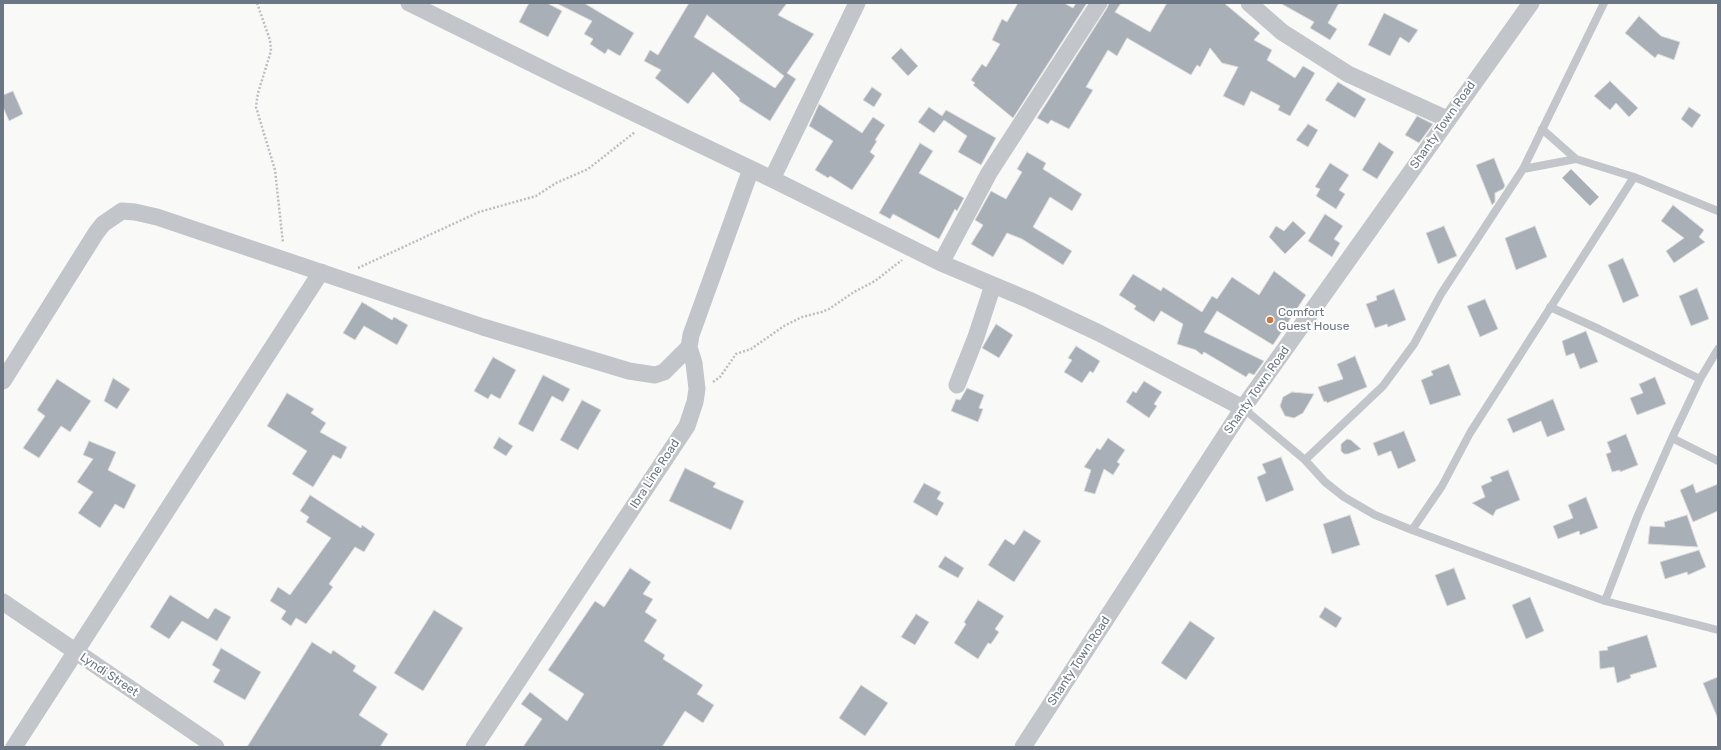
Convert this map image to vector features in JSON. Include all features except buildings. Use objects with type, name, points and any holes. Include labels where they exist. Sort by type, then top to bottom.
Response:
[{"type":"street","points":[[409,3],[772,179],[941,263],[1099,333],[1243,408]]},
{"type":"street","points":[[772,179],[858,3]]},
{"type":"street","points":[[941,263],[989,174],[1099,3]]},
{"type":"street","points":[[1248,3],[1282,32],[1348,74],[1447,119]]},
{"type":"street","name":"Shanty Town Road","points":[[1023,747],[1243,408],[1447,119],[1531,3]]},
{"type":"street","name":"Ibra Line Road","points":[[474,747],[687,426],[695,402],[697,389],[694,363],[689,347],[694,322],[751,169]]},
{"type":"street","points":[[3,381],[96,233],[107,220],[122,211],[135,212],[157,218],[483,327],[629,372],[655,375],[664,372],[689,347]]},
{"type":"street","points":[[14,747],[321,272]]},
{"type":"street","points":[[956,385],[976,336],[993,285]]},
{"type":"street","name":"Lyndi Street","points":[[3,602],[216,747]]},
{"type":"lane","points":[[1305,460],[1383,386],[1402,363],[1441,294],[1522,169],[1604,3]]},
{"type":"lane","points":[[1542,128],[1576,159],[1634,177],[1718,211]]},
{"type":"lane","points":[[1522,169],[1576,159]]},
{"type":"lane","points":[[1412,530],[1442,486],[1470,433],[1634,177]]},
{"type":"lane","points":[[1550,307],[1600,329],[1700,379]]},
{"type":"lane","points":[[1605,601],[1638,515],[1672,438],[1700,379],[1718,349]]},
{"type":"lane","points":[[1243,408],[1305,460],[1325,482],[1344,497],[1375,515],[1605,601],[1718,630]]},
{"type":"lane","points":[[1672,438],[1718,461]]},
{"type":"path","points":[[257,3],[270,40],[271,51],[258,93],[256,108],[275,170],[285,260]]},
{"type":"path","points":[[338,278],[479,212],[531,198],[556,183],[582,173],[650,121]]},
{"type":"path","points":[[697,389],[720,377],[736,354],[751,349],[784,326],[802,317],[829,309],[854,292],[875,281],[914,249]]},
{"type":"place","name":"Comfort Guest House","points":[[1270,320]]}]
